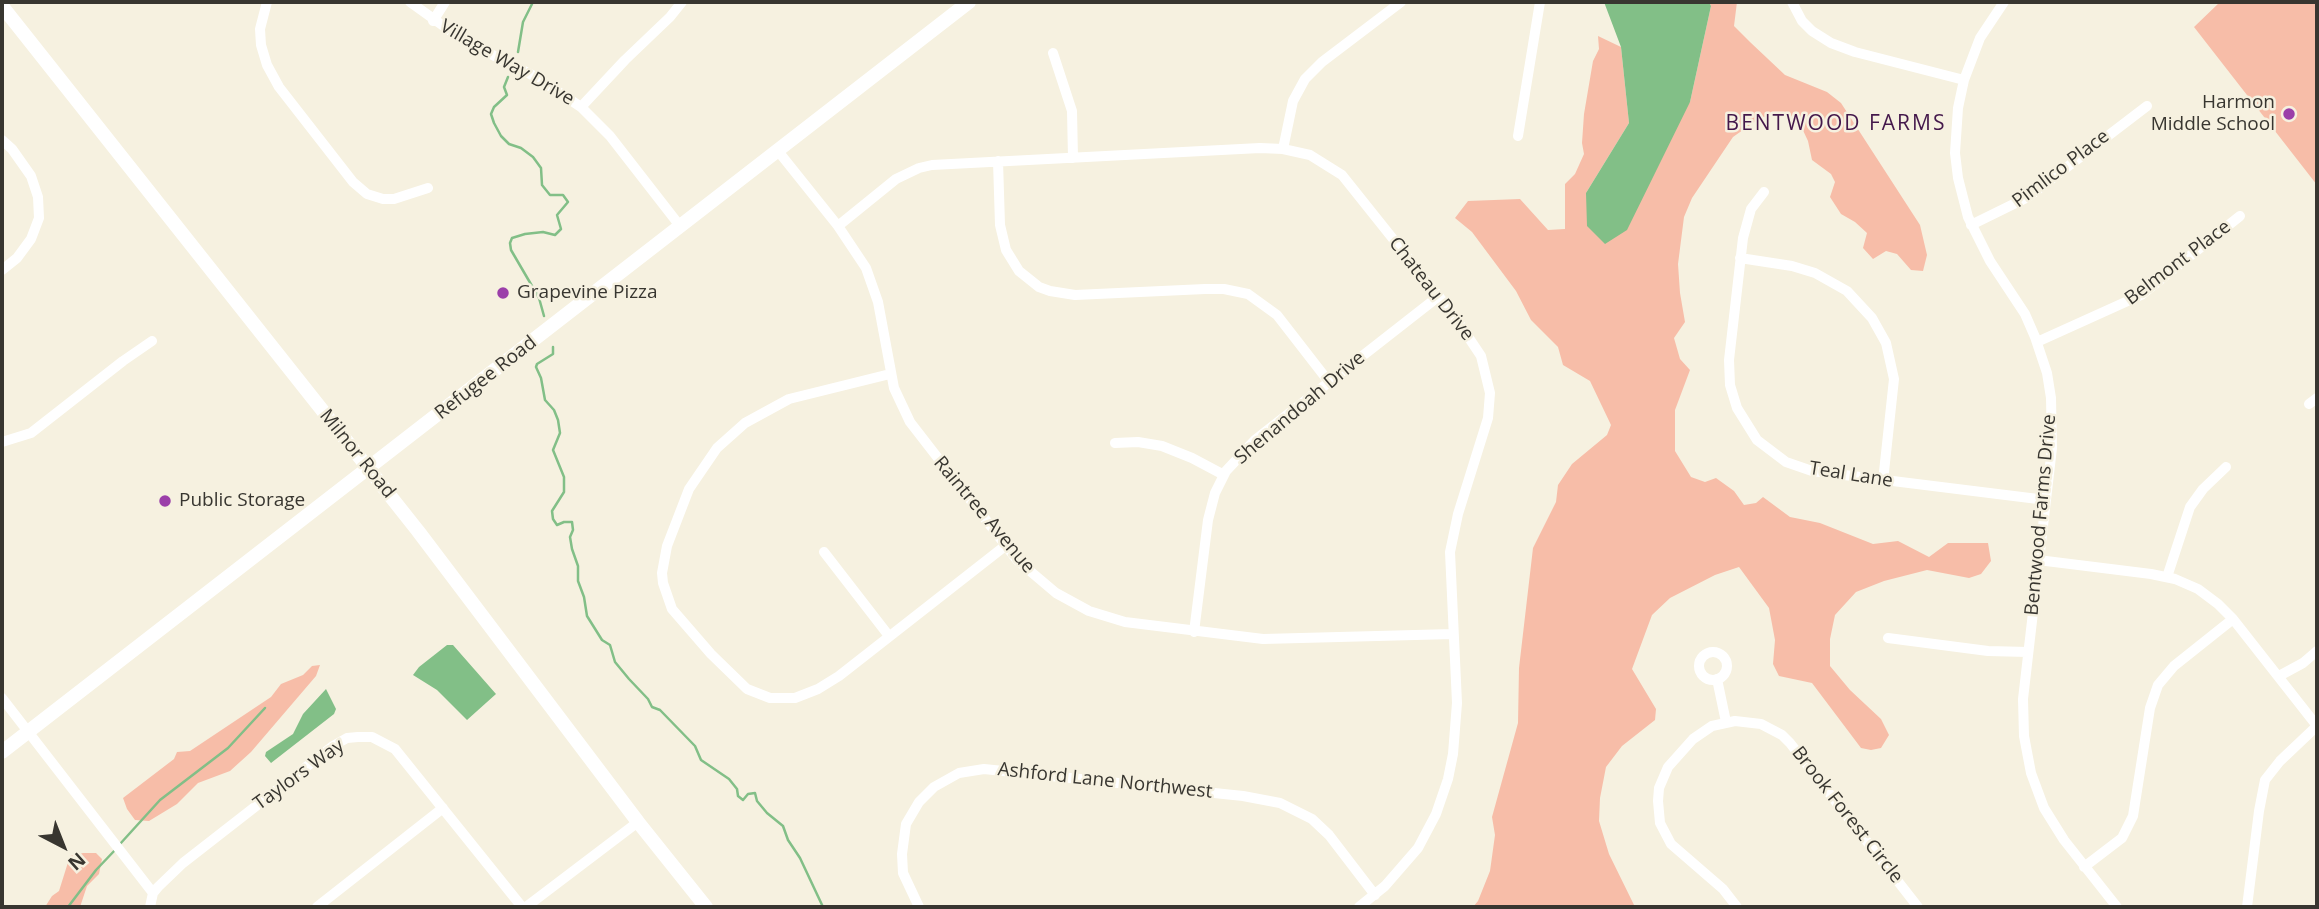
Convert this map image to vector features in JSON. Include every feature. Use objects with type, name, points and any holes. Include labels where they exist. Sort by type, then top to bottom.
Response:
[{"type":"main road","name":"Refugee Road","points":[[2,752],[970,2]]},
{"type":"main road","name":"Milnor Road","points":[[2,6],[460,585],[638,822],[706,907]]},
{"type":"street","points":[[267,2],[260,29],[267,65],[279,87],[352,182],[367,194],[383,199],[428,188]]},
{"type":"street","name":"Village Way Drive","points":[[410,2],[463,40],[536,77],[564,93],[581,107],[610,136],[680,226]]},
{"type":"street","points":[[433,20],[446,2]]},
{"type":"street","points":[[581,107],[682,2]]},
{"type":"street","points":[[1283,149],[1293,101],[1305,79],[1322,62],[1398,2]]},
{"type":"street","points":[[1518,136],[1540,2]]},
{"type":"street","points":[[1792,2],[1812,31],[1831,43],[1854,52],[1964,80]]},
{"type":"street","name":"Bentwood Farms Drive","points":[[2004,2],[1980,38],[1964,80],[1955,127],[1955,153],[1961,191],[1971,225],[1990,261],[2025,314],[2037,342],[2049,386],[2053,423],[2022,719],[2031,773],[2044,808],[2084,867],[2117,907]]},
{"type":"street","points":[[1053,53],[1072,111],[1073,158]]},
{"type":"street","name":"Pimlico Place","points":[[1971,225],[2028,197],[2147,106]]},
{"type":"street","points":[[2,140],[12,149],[31,176],[38,197],[39,218],[32,239],[17,258],[2,270]]},
{"type":"street","name":"Chateau Drive","points":[[838,226],[882,189],[907,173],[932,165],[1283,149],[1310,155],[1342,175],[1439,296],[1481,356],[1490,393],[1488,418],[1452,539],[1450,577],[1456,729],[1448,779],[1436,814],[1418,848],[1403,868],[1359,907]]},
{"type":"street","name":"Raintree Avenue","points":[[778,151],[860,257],[875,290],[890,374],[898,399],[910,422],[1005,546],[1036,578],[1056,593],[1089,611],[1125,622],[1194,632],[1288,640],[1452,634]]},
{"type":"street","points":[[998,161],[1000,225],[1006,250],[1019,271],[1039,286],[1050,291],[1075,295],[1205,289],[1224,289],[1248,294],[1277,315],[1329,382]]},
{"type":"street","name":"Teal Lane","points":[[1764,192],[1749,214],[1740,258],[1729,348],[1729,373],[1737,408],[1749,430],[1766,448],[1798,467],[1822,473],[2046,500]]},
{"type":"street","name":"Belmont Place","points":[[2037,342],[2141,295],[2241,216]]},
{"type":"street","points":[[1740,258],[1792,266],[1815,273],[1847,292],[1872,318],[1889,352],[1894,379],[1883,481]]},
{"type":"street","name":"Shenandoah Drive","points":[[1194,632],[1210,512],[1215,493],[1234,461],[1255,440],[1439,296]]},
{"type":"street","points":[[2,442],[31,433],[123,360],[152,341]]},
{"type":"street","points":[[890,374],[799,395],[778,404],[735,431],[709,458],[674,523],[663,559],[662,573],[666,596],[672,610],[737,681],[770,698],[795,698],[818,690],[839,676],[1005,546]]},
{"type":"street","points":[[1115,443],[1138,442],[1161,446],[1224,475]]},
{"type":"street","points":[[2167,577],[2190,507],[2203,489],[2227,467]]},
{"type":"street","points":[[824,552],[889,636]]},
{"type":"street","points":[[2038,560],[2167,577],[2198,589],[2233,619],[2317,726],[2280,761],[2265,780],[2247,907]]},
{"type":"street","points":[[2084,867],[2122,838],[2133,816],[2150,708],[2158,685],[2174,666],[2233,619]]},
{"type":"street","points":[[1888,638],[1989,651],[2028,652]]},
{"type":"street","points":[[2278,676],[2303,663],[2317,651]]},
{"type":"street","points":[[1717,679],[1727,722],[1702,732],[1675,758],[1663,778],[1658,811],[1660,823],[1671,844],[1723,889],[1737,907]]},
{"type":"street","points":[[2,698],[153,893],[150,907]]},
{"type":"street","name":"Brook Forest Circle","points":[[1727,722],[1748,721],[1761,724],[1782,735],[1917,907]]},
{"type":"street","name":"Taylors Way","points":[[153,893],[183,863],[333,746],[347,738],[372,737],[395,749],[524,907]]},
{"type":"street","name":"Ashford Lane Northwest","points":[[919,907],[904,873],[901,854],[906,824],[919,802],[934,787],[959,773],[984,769],[1244,796],[1280,803],[1312,819],[1329,835],[1375,895]]},
{"type":"street","points":[[317,907],[443,808]]},
{"type":"street","points":[[524,907],[638,822]]},
{"type":"shaded area","points":[[1604,2],[1709,2],[1711,6],[1690,102],[1627,230],[1605,244],[1587,226],[1586,193],[1629,123],[1621,47]]},
{"type":"shaded area","points":[[1709,2],[1737,2],[1734,26],[1750,42],[1785,75],[1827,92],[1841,103],[1920,225],[1927,255],[1923,271],[1911,270],[1897,254],[1886,251],[1873,259],[1863,248],[1867,233],[1841,214],[1830,197],[1835,182],[1831,174],[1812,160],[1808,141],[1800,124],[1780,114],[1760,118],[1733,137],[1692,198],[1684,217],[1678,264],[1685,322],[1674,338],[1680,359],[1690,370],[1675,410],[1675,451],[1691,477],[1705,482],[1716,478],[1734,491],[1744,505],[1756,503],[1763,497],[1790,517],[1820,523],[1873,544],[1898,541],[1929,557],[1948,543],[1988,543],[1991,561],[1981,574],[1969,578],[1927,570],[1884,581],[1856,592],[1835,615],[1830,639],[1830,666],[1850,690],[1881,719],[1889,735],[1881,748],[1871,750],[1861,748],[1812,683],[1779,676],[1773,664],[1775,640],[1769,608],[1739,567],[1715,575],[1670,598],[1652,615],[1632,669],[1656,709],[1655,720],[1622,746],[1606,767],[1600,798],[1599,821],[1609,854],[1635,907],[1473,907],[1490,871],[1495,835],[1492,817],[1518,723],[1519,668],[1533,548],[1556,502],[1558,485],[1572,464],[1607,435],[1611,425],[1590,381],[1563,365],[1558,347],[1531,320],[1516,291],[1472,232],[1455,218],[1468,201],[1520,199],[1548,230],[1565,229],[1565,184],[1575,174],[1584,154],[1584,114],[1593,61],[1599,49],[1598,36],[1621,47],[1629,123],[1586,193],[1690,102],[1711,6]]},
{"type":"shaded area","name":"Harmon Middle School","points":[[2220,2],[2317,2],[2317,185],[2194,27]]},
{"type":"shaded area","points":[[447,645],[453,645],[496,694],[467,720],[437,690],[413,675]]},
{"type":"shaded area","points":[[320,665],[316,676],[251,752],[230,771],[198,783],[177,804],[149,821],[135,820],[123,798],[174,759],[177,752],[190,751],[271,697],[281,684],[303,675],[312,666]]},
{"type":"shaded area","points":[[326,689],[336,709],[334,714],[271,763],[265,756],[266,752],[293,734],[303,714]]},
{"type":"shaded area","points":[[96,853],[102,859],[99,874],[87,886],[80,907],[45,907],[59,891],[70,856]]},
{"type":"waterway","points":[[518,52],[523,22],[533,2]]},
{"type":"waterway","points":[[508,77],[504,87],[507,95],[494,107],[491,114],[494,123],[509,144],[521,148],[533,157],[541,168],[542,185],[550,195],[563,195],[568,202],[557,215],[561,229],[555,235],[543,232],[525,234],[512,238],[510,243],[511,250],[539,298],[544,316]]},
{"type":"waterway","points":[[553,347],[553,354],[536,367],[545,400],[554,410],[560,433],[553,450],[564,477],[564,492],[552,511],[553,519],[557,525],[572,522],[570,537],[587,616],[602,640],[610,645],[615,662],[652,707],[660,710],[695,746],[701,760],[729,779],[743,800],[748,794],[755,793],[757,801],[767,813],[783,826],[823,907]]},
{"type":"waterway","points":[[120,844],[160,800],[228,748],[265,708]]},
{"type":"waterway","points":[[68,907],[116,849]]},
{"type":"place","name":"Harmon Middle School","points":[[2289,114]]},
{"type":"place","name":"Grapevine Pizza","points":[[503,293]]},
{"type":"place","name":"Public Storage","points":[[165,501]]},
{"type":"district","name":"BENTWOOD FARMS","points":[[1836,124]]}]
